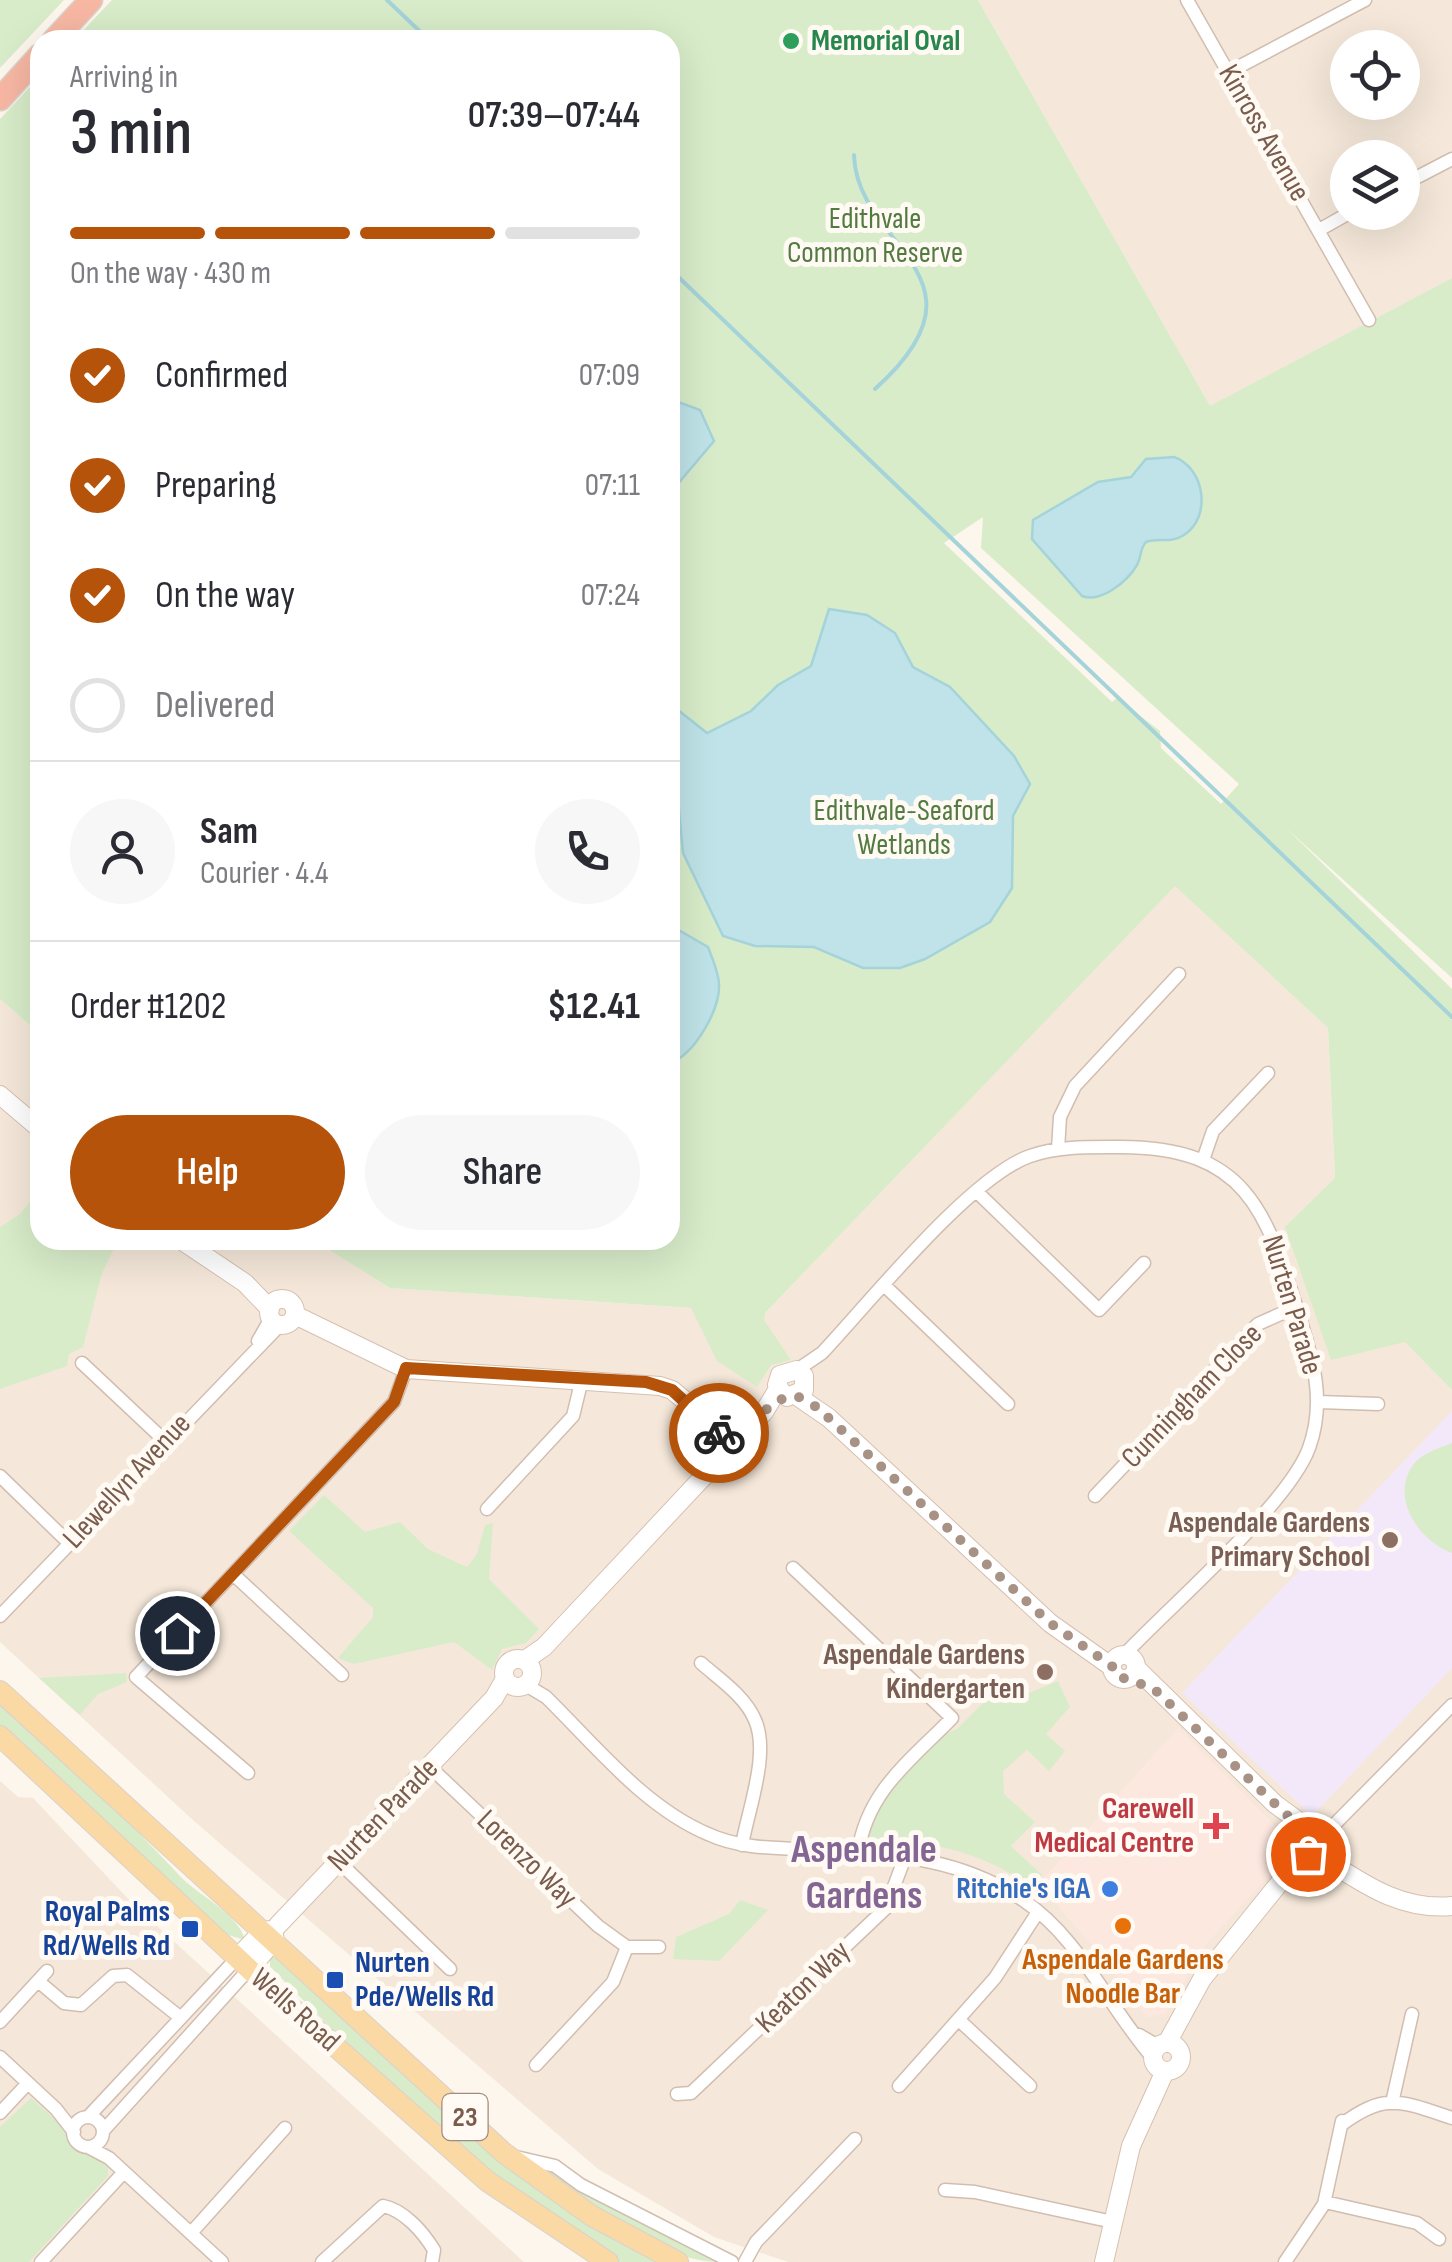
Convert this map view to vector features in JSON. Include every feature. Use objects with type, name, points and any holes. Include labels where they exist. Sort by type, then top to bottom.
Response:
[{"type":"highway","points":[[63,30],[91,0]]},
{"type":"highway","points":[[0,99],[30,66]]},
{"type":"main road","name":"Wells Road","points":[[0,1691],[271,1934],[504,2153],[592,2216],[678,2262]]},
{"type":"main road","name":"Wells Road","points":[[0,1736],[243,1964],[486,2182],[608,2262]]},
{"type":"street","name":"Kinross Avenue","points":[[1187,0],[1369,320]]},
{"type":"street","points":[[1229,72],[1365,0]]},
{"type":"street","points":[[1420,176],[1452,159]]},
{"type":"street","points":[[1319,230],[1330,224]]},
{"type":"street","points":[[1058,1149],[1060,1118],[1075,1086],[1179,974]]},
{"type":"street","points":[[1203,1160],[1214,1131],[1268,1074]]},
{"type":"street","points":[[0,1095],[30,1120]]},
{"type":"street","name":"Nurten Parade","points":[[243,1964],[494,1698],[522,1676],[544,1647],[733,1445],[795,1386],[976,1191],[1010,1164],[1058,1149],[1160,1148],[1203,1160],[1244,1190],[1269,1225],[1315,1368],[1319,1402],[1309,1449],[1296,1476],[1144,1638],[1125,1664]]},
{"type":"street","points":[[976,1191],[1099,1310],[1144,1263]]},
{"type":"street","points":[[195,1250],[280,1315],[317,1327],[406,1368],[646,1382],[672,1390],[733,1445]]},
{"type":"street","points":[[885,1286],[1008,1404]]},
{"type":"street","name":"Cunningham Close","points":[[1095,1496],[1258,1324],[1296,1307]]},
{"type":"street","name":"Llewellyn Avenue","points":[[0,1616],[280,1315]]},
{"type":"street","points":[[82,1363],[165,1441]]},
{"type":"street","points":[[248,1773],[136,1676],[394,1402],[406,1368]]},
{"type":"street","points":[[487,1509],[573,1416],[582,1380]]},
{"type":"street","points":[[795,1386],[1050,1623],[1125,1664],[1153,1688],[1353,1877],[1401,1902],[1452,1906]]},
{"type":"street","points":[[1319,1402],[1378,1404]]},
{"type":"street","points":[[0,1476],[69,1543]]},
{"type":"street","points":[[793,1568],[952,1718],[875,1797],[862,1822],[858,1853]]},
{"type":"street","points":[[233,1574],[342,1675]]},
{"type":"street","points":[[700,1663],[739,1697],[756,1721],[759,1746],[742,1845]]},
{"type":"street","points":[[522,1676],[662,1808],[709,1835],[742,1845],[906,1857],[972,1870],[1038,1912],[1071,1944],[1132,2030],[1163,2055]]},
{"type":"street","points":[[1104,2262],[1131,2146],[1163,2055],[1202,1979],[1242,1924],[1452,1705]]},
{"type":"street","points":[[1441,1718],[1452,1728]]},
{"type":"street","name":"Lorenzo Way","points":[[430,1767],[591,1920],[627,1947]]},
{"type":"street","name":"Keaton Way","points":[[677,2094],[691,2093],[886,1908],[906,1857]]},
{"type":"street","points":[[338,1860],[450,1969]]},
{"type":"street","points":[[898,2086],[995,1978],[1038,1912]]},
{"type":"street","points":[[536,2065],[613,1982],[627,1947],[659,1947]]},
{"type":"street","points":[[222,2262],[109,2158],[80,2144],[81,2123],[181,2018],[243,1964]]},
{"type":"street","points":[[88,2146],[155,2073],[243,1964]]},
{"type":"street","points":[[0,2022],[43,1976],[64,2003],[81,2005],[114,1976],[127,1975],[181,2018]]},
{"type":"street","points":[[1392,2103],[1412,2012]]},
{"type":"street","points":[[960,2021],[1030,2086]]},
{"type":"street","points":[[0,2057],[56,2109],[81,2123],[100,2122],[109,2158]]},
{"type":"street","points":[[142,2061],[155,2073]]},
{"type":"street","points":[[0,2113],[28,2083]]},
{"type":"street","points":[[1285,2262],[1324,2202],[1342,2123],[1372,2103],[1392,2103],[1452,2118]]},
{"type":"street","points":[[191,2233],[286,2128]]},
{"type":"street","points":[[746,2262],[756,2242],[855,2139]]},
{"type":"street","name":"Wells Road","points":[[504,2153],[556,2166],[581,2185],[732,2262]]},
{"type":"street","points":[[41,2262],[123,2173]]},
{"type":"street","points":[[945,2190],[976,2192],[1113,2222]]},
{"type":"street","points":[[1324,2202],[1420,2224],[1439,2239]]},
{"type":"street","points":[[322,2262],[384,2206],[393,2208],[419,2230],[434,2250],[432,2262]]},
{"type":"shaded area","points":[[978,0],[1452,0],[1452,278],[1210,407]]},
{"type":"shaded area","name":"Aspendale Gardens","points":[[1175,885],[1328,1028],[1335,1179],[1331,1359],[1405,1341],[1452,1390],[1452,2262],[788,2262],[714,2237],[598,2169],[194,1821],[0,1642],[0,999],[30,1025],[30,1250],[329,1250],[390,1288],[765,1313]]},
{"type":"shaded area","name":"Aspendale Gardens Primary School","points":[[1452,1411],[1452,1668],[1312,1816],[1182,1693]]},
{"type":"shaded area","points":[[1178,1728],[1292,1843],[1288,1855],[1207,1943],[1165,2014],[1146,2017],[1105,1960],[1039,1884]]},
{"type":"shaded area","points":[[0,1781],[18,1797],[33,1798],[133,1904],[524,2262],[0,2262]]},
{"type":"green space","points":[[0,0],[64,0],[36,30],[30,30],[30,36],[0,68]]},
{"type":"green space","points":[[112,0],[978,0],[1210,406],[1452,278],[1452,978],[1286,828],[1452,989],[1452,1390],[1405,1342],[1331,1360],[1285,1227],[1335,1178],[1328,1028],[1175,886],[765,1313],[764,1320],[791,1360],[771,1365],[757,1387],[717,1361],[691,1308],[390,1288],[329,1250],[680,1250],[680,30],[84,30]],"holes":[[[983,517],[981,548],[1239,784],[1221,804],[1161,748],[1160,731],[1117,698],[1112,702],[944,543]]]},
{"type":"green space","points":[[30,87],[30,1025],[0,999],[0,119]]},
{"type":"green space","points":[[30,1202],[30,1250],[113,1250],[102,1273],[83,1347],[69,1354],[67,1366],[0,1389],[0,1227],[20,1214]]},
{"type":"green space","points":[[1452,1443],[1452,1553],[1420,1530],[1412,1519],[1405,1494],[1414,1463]]},
{"type":"green space","points":[[324,1495],[365,1532],[400,1522],[428,1549],[467,1567],[477,1554],[485,1525],[493,1523],[489,1579],[539,1629],[526,1643],[502,1649],[492,1670],[454,1642],[354,1664],[338,1658],[373,1617],[373,1608],[289,1531]]},
{"type":"green space","points":[[126,1673],[127,1682],[98,1694],[80,1715],[39,1678]]},
{"type":"green space","points":[[1058,1681],[1070,1707],[1046,1734],[1065,1751],[1049,1771],[1027,1750],[1003,1771],[1004,1794],[1035,1822],[1011,1846],[1042,1875],[1032,1887],[994,1865],[957,1851],[917,1843],[874,1841],[869,1836],[870,1822],[889,1793],[940,1736],[957,1729],[999,1687],[1010,1701]]},
{"type":"green space","points":[[0,1701],[187,1882],[226,1913],[245,1940],[225,1934],[0,1729]]},
{"type":"green space","points":[[740,1900],[768,1910],[719,1961],[673,1959],[676,1937],[729,1914]]},
{"type":"green space","points":[[270,1957],[281,1958],[491,2149],[669,2262],[619,2262],[501,2186],[370,2067],[270,1967]]},
{"type":"green space","points":[[31,2098],[108,2167],[108,2176],[29,2262],[0,2262],[0,2127]]},
{"type":"green space","points":[[529,2164],[550,2168],[571,2186],[720,2262],[696,2259],[646,2240]]},
{"type":"water","points":[[680,403],[700,410],[714,441],[680,481]]},
{"type":"water","points":[[1174,457],[1193,471],[1201,493],[1199,517],[1193,527],[1179,538],[1146,542],[1137,565],[1120,584],[1105,594],[1082,596],[1032,539],[1033,520],[1098,482],[1131,477],[1146,459]]},
{"type":"water","points":[[829,609],[867,615],[895,633],[913,667],[950,687],[1014,756],[1030,784],[1013,816],[1012,888],[990,922],[925,959],[900,968],[863,968],[814,947],[755,946],[723,936],[683,853],[680,712],[707,733],[751,711],[778,685],[811,666]]},
{"type":"water","points":[[680,931],[708,947],[719,985],[715,1007],[688,1051],[680,1057]]},
{"type":"waterway","points":[[387,0],[418,30]]},
{"type":"waterway","points":[[854,155],[861,187],[912,264],[924,290],[925,318],[910,350],[875,389]]},
{"type":"waterway","points":[[680,279],[1452,1017]]},
{"type":"way so far","points":[[719,1433],[730,1448],[764,1412],[788,1397],[797,1396],[819,1409],[1050,1623],[1112,1666],[1117,1676],[1153,1688],[1290,1818],[1305,1839],[1308,1854]]},
{"type":"place","name":"Memorial Oval","points":[[791,41]]},
{"type":"place","name":"Aspendale Gardens Primary School","points":[[1390,1540]]},
{"type":"place","name":"Aspendale Gardens Kindergarten","points":[[1045,1672]]},
{"type":"place","name":"Carewell Medical Centre","points":[[1216,1826]]},
{"type":"place","name":"Ritchie's IGA","points":[[1110,1889]]},
{"type":"place","name":"Aspendale Gardens Noodle Bar","points":[[1123,1926]]},
{"type":"place","name":"Royal Palms Rd/Wells Rd","points":[[190,1929]]},
{"type":"place","name":"Nurten Pde/Wells Rd","points":[[335,1980]]},
{"type":"district","name":"Aspendale Gardens","points":[[864,1873]]},
{"type":"route","points":[[177,1633],[394,1402],[406,1368],[646,1382],[672,1390],[719,1433]]},
{"type":"park label","name":"Edithvale Common Reserve","points":[[875,236]]},
{"type":"park label","name":"Edithvale-Seaford Wetlands","points":[[904,828]]}]
